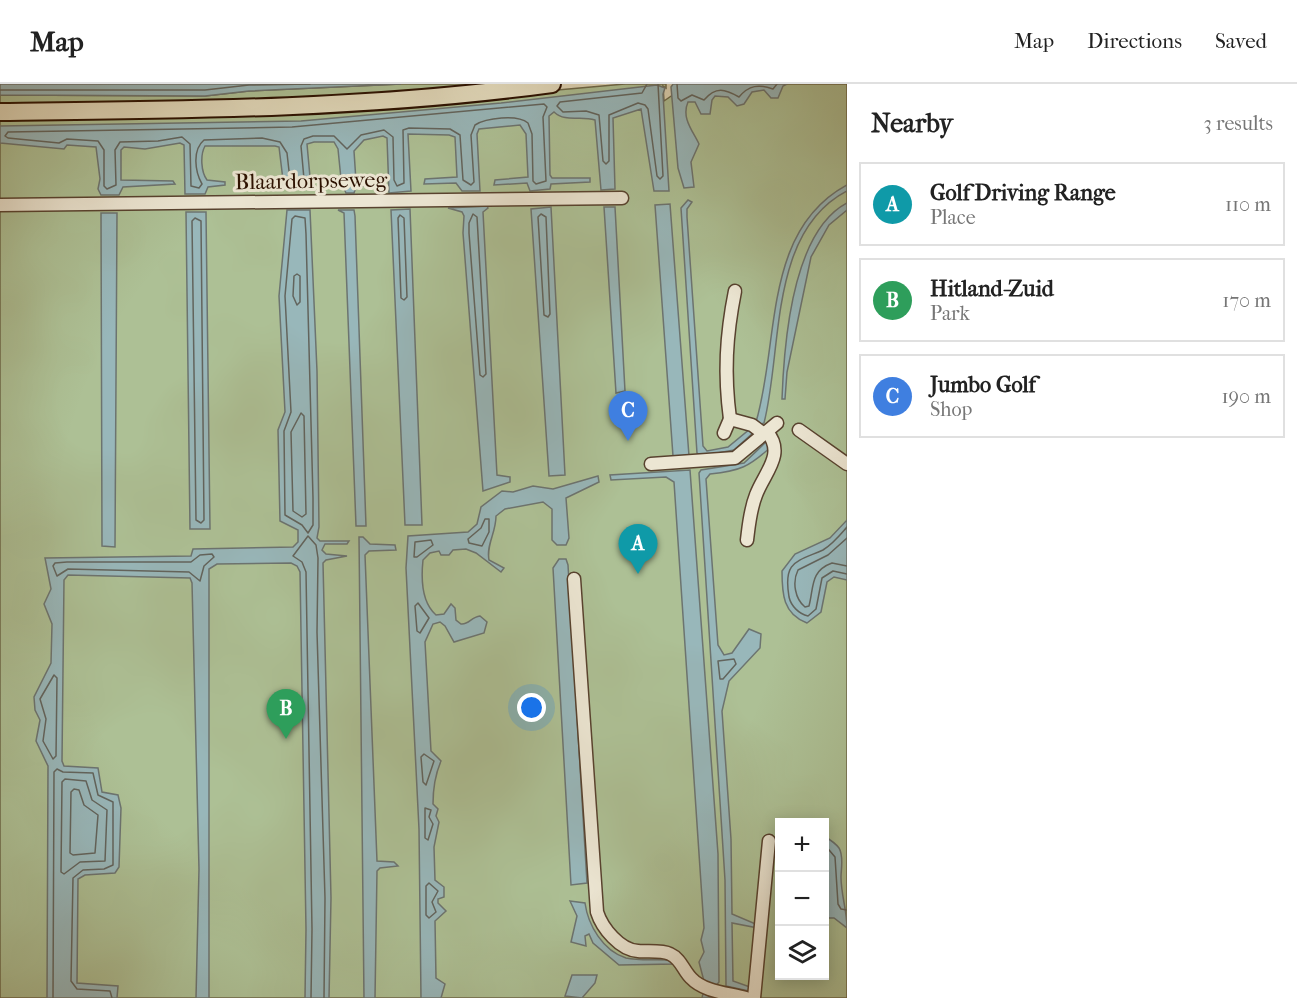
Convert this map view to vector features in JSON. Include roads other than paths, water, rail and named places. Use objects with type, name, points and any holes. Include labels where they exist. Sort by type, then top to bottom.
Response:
[{"type":"main road","points":[[0,112],[271,107],[444,96],[552,84]]},
{"type":"street","name":"Blaardorpseweg","points":[[0,205],[622,198]]},
{"type":"street","points":[[724,433],[730,419],[726,391],[726,333],[735,291]]},
{"type":"street","points":[[730,419],[752,425],[774,440],[775,455],[750,512],[747,540]]},
{"type":"street","points":[[651,465],[735,458],[777,423]]},
{"type":"street","points":[[799,430],[847,464]]},
{"type":"street","points":[[574,579],[597,912],[601,924],[621,944],[634,951],[668,952],[678,958],[691,978],[702,988],[746,998]]},
{"type":"street","points":[[754,998],[769,841]]},
{"type":"water","points":[[0,84],[401,84],[249,91],[205,96],[0,95]]},
{"type":"water","points":[[673,84],[787,84],[783,86],[778,98],[771,98],[764,90],[752,92],[744,104],[737,106],[728,97],[715,96],[712,100],[710,114],[701,114],[695,102],[688,102],[687,119],[699,144],[691,162],[694,187],[684,188],[678,168],[671,87]]},
{"type":"water","points":[[657,85],[665,88],[663,94],[669,191],[654,191],[641,109],[613,118],[615,189],[601,190],[595,120],[568,118],[554,112],[549,116],[550,175],[552,178],[590,178],[590,182],[551,184],[550,189],[530,191],[527,183],[494,185],[495,180],[528,177],[526,134],[520,125],[479,129],[477,134],[480,191],[462,191],[456,183],[424,184],[425,179],[457,177],[455,137],[449,135],[408,134],[411,191],[389,193],[387,138],[383,136],[364,140],[354,151],[356,181],[379,181],[378,184],[356,187],[354,193],[346,193],[343,186],[322,185],[323,181],[341,179],[338,149],[334,142],[307,144],[311,188],[264,186],[263,181],[283,180],[279,147],[205,146],[202,168],[205,177],[207,180],[225,182],[225,185],[208,187],[205,194],[185,194],[184,145],[180,143],[145,149],[124,147],[121,150],[121,180],[173,181],[175,184],[123,187],[119,195],[101,195],[98,189],[100,179],[96,147],[67,145],[64,149],[0,143],[0,126],[301,121],[501,103]]},
{"type":"water","points":[[847,185],[847,191],[822,210],[803,234],[791,263],[783,295],[770,393],[764,423],[759,425],[756,422],[779,290],[787,259],[800,230],[820,205]]},
{"type":"water","points":[[688,200],[692,202],[687,209],[687,217],[703,446],[707,451],[728,447],[750,429],[754,432],[734,450],[701,456],[697,453],[681,208]]},
{"type":"water","points":[[847,203],[847,210],[829,225],[811,257],[787,372],[785,399],[782,399],[789,320],[803,263],[814,238],[828,217]]},
{"type":"water","points":[[670,204],[689,456],[673,456],[655,205]]},
{"type":"water","points":[[487,206],[488,208],[483,212],[497,475],[510,477],[510,482],[483,491],[463,233],[464,216],[462,212],[448,208]]},
{"type":"water","points":[[551,207],[565,475],[549,476],[531,209]]},
{"type":"water","points":[[604,207],[615,207],[625,391],[616,393]]},
{"type":"water","points":[[410,209],[422,525],[405,525],[391,210]]},
{"type":"water","points":[[287,210],[310,210],[317,371],[319,527],[317,538],[320,541],[349,541],[347,544],[325,544],[322,550],[326,554],[347,556],[326,560],[323,563],[331,898],[329,998],[305,998],[306,929],[300,572],[297,566],[291,563],[217,564],[209,569],[209,998],[196,998],[199,869],[192,583],[190,578],[68,575],[64,580],[62,761],[64,766],[98,768],[102,792],[118,795],[121,808],[119,867],[115,873],[85,875],[78,879],[77,983],[118,986],[117,998],[47,998],[48,766],[36,741],[40,720],[35,710],[34,697],[51,663],[52,624],[44,604],[51,589],[45,558],[191,556],[193,549],[293,547],[298,542],[298,530],[280,521],[278,430],[285,412],[279,296]]},
{"type":"water","points":[[338,210],[354,210],[355,216],[366,526],[356,526],[344,213]]},
{"type":"water","points":[[186,212],[206,212],[210,529],[190,529]]},
{"type":"water","points":[[101,213],[117,213],[115,547],[102,546]]},
{"type":"water","points":[[766,442],[772,446],[757,459],[744,467],[710,474],[706,479],[718,645],[724,655],[732,653],[749,629],[761,634],[760,648],[729,681],[722,711],[731,839],[732,914],[758,925],[758,928],[732,923],[733,981],[750,987],[749,991],[726,986],[725,880],[699,473],[701,470],[744,463]]},
{"type":"water","points":[[690,470],[718,854],[719,982],[715,987],[717,998],[702,998],[705,985],[699,962],[704,952],[701,940],[704,928],[674,482],[666,477],[611,480],[610,475]]},
{"type":"water","points":[[598,476],[599,482],[566,498],[569,538],[566,545],[557,545],[552,540],[552,509],[543,502],[505,509],[496,516],[488,554],[489,560],[504,568],[501,572],[476,553],[466,549],[453,550],[449,555],[441,555],[439,551],[430,553],[423,560],[422,582],[425,597],[427,604],[436,615],[444,614],[451,604],[455,608],[456,620],[461,624],[480,616],[487,622],[484,633],[454,642],[445,626],[440,622],[433,624],[425,642],[431,751],[441,761],[433,798],[433,804],[438,809],[436,816],[439,822],[434,847],[435,880],[444,887],[444,897],[438,899],[438,903],[446,911],[435,921],[436,978],[445,984],[441,998],[421,998],[419,829],[406,568],[408,536],[468,532],[477,524],[481,507],[502,491],[513,492],[533,486],[553,489]]},
{"type":"water","points":[[847,520],[847,580],[834,577],[827,582],[821,612],[807,623],[789,609],[784,595],[782,571],[795,554],[830,538]]},
{"type":"water","points":[[359,537],[363,537],[370,544],[395,545],[396,550],[369,551],[365,555],[377,861],[394,862],[398,866],[380,868],[377,871],[375,998],[364,998]]},
{"type":"water","points":[[559,559],[566,559],[568,565],[587,883],[571,885],[553,568]]},
{"type":"water","points":[[829,840],[841,851],[841,884],[847,928],[834,918],[829,918]]},
{"type":"water","points":[[570,901],[585,903],[589,920],[598,936],[610,950],[618,955],[631,959],[670,960],[674,964],[619,965],[593,943],[589,934],[585,936],[586,946],[571,942],[577,916]]},
{"type":"water","points":[[572,975],[597,975],[595,983],[582,998],[565,996]]},
{"type":"place","name":"Jumbo Golf","points":[[628,441]]},
{"type":"place","name":"Golf Driving Range","points":[[638,574]]},
{"type":"place","name":"Hitland-Zuid","points":[[286,739]]}]
